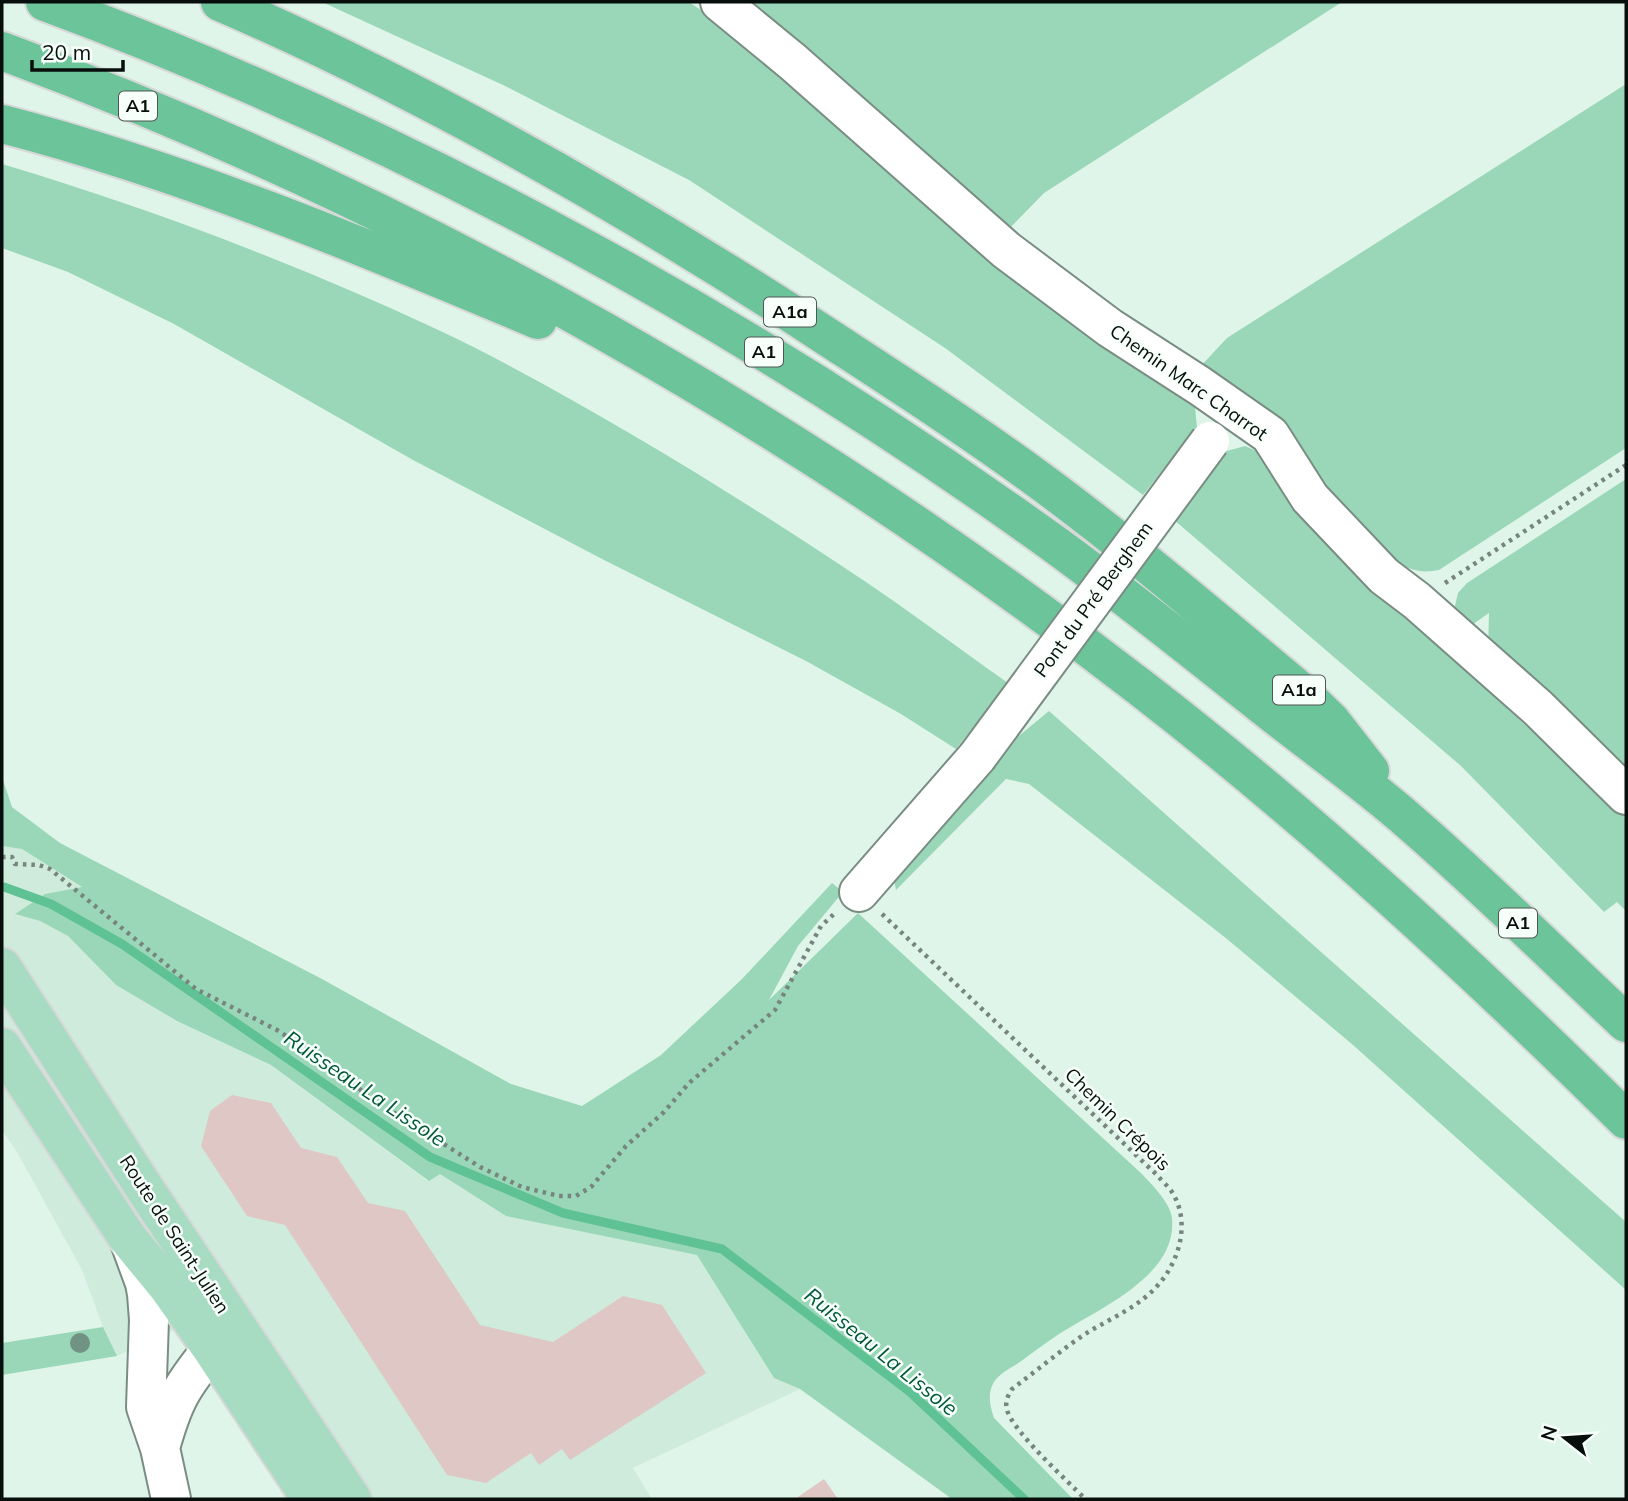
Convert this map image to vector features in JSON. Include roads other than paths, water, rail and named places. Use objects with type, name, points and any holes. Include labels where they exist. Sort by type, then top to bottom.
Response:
[{"type":"highway","name":"A1","points":[[45,2],[264,91],[450,179],[639,279],[779,361],[927,456],[1131,601],[1410,822],[1626,1023]]},
{"type":"highway","name":"A1a","points":[[220,2],[437,105],[541,162],[735,276],[965,427],[1065,500],[1299,690],[1331,721],[1410,822]]},
{"type":"highway","name":"A1","points":[[2,51],[189,127],[334,191],[484,266],[708,391],[896,510],[1144,690],[1273,795],[1463,963],[1626,1120]]},
{"type":"highway","points":[[2,124],[118,157],[260,206],[708,391]]},
{"type":"main road","name":"Route de Saint-Julien","points":[[2,967],[224,1338],[311,1499]]},
{"type":"main road","name":"Route de Saint-Julien","points":[[2,1047],[128,1237],[168,1287],[224,1338],[352,1499]]},
{"type":"street","name":"Chemin Marc Charrot","points":[[720,2],[793,62],[1006,250],[1110,328],[1270,435],[1310,498],[1384,576],[1417,601],[1538,708],[1626,795]]},
{"type":"street","name":"Pont du Pré Berghem","points":[[859,892],[977,757],[1234,409]]},
{"type":"street","points":[[128,1237],[145,1283],[149,1320],[146,1407],[160,1448],[171,1499]]},
{"type":"street","points":[[160,1448],[171,1408],[182,1386],[224,1338]]},
{"type":"waterway","name":"Ruisseau La Lissole","points":[[4,887],[51,904],[122,944],[430,1157],[563,1213],[722,1249],[910,1392],[1024,1499]]}]
